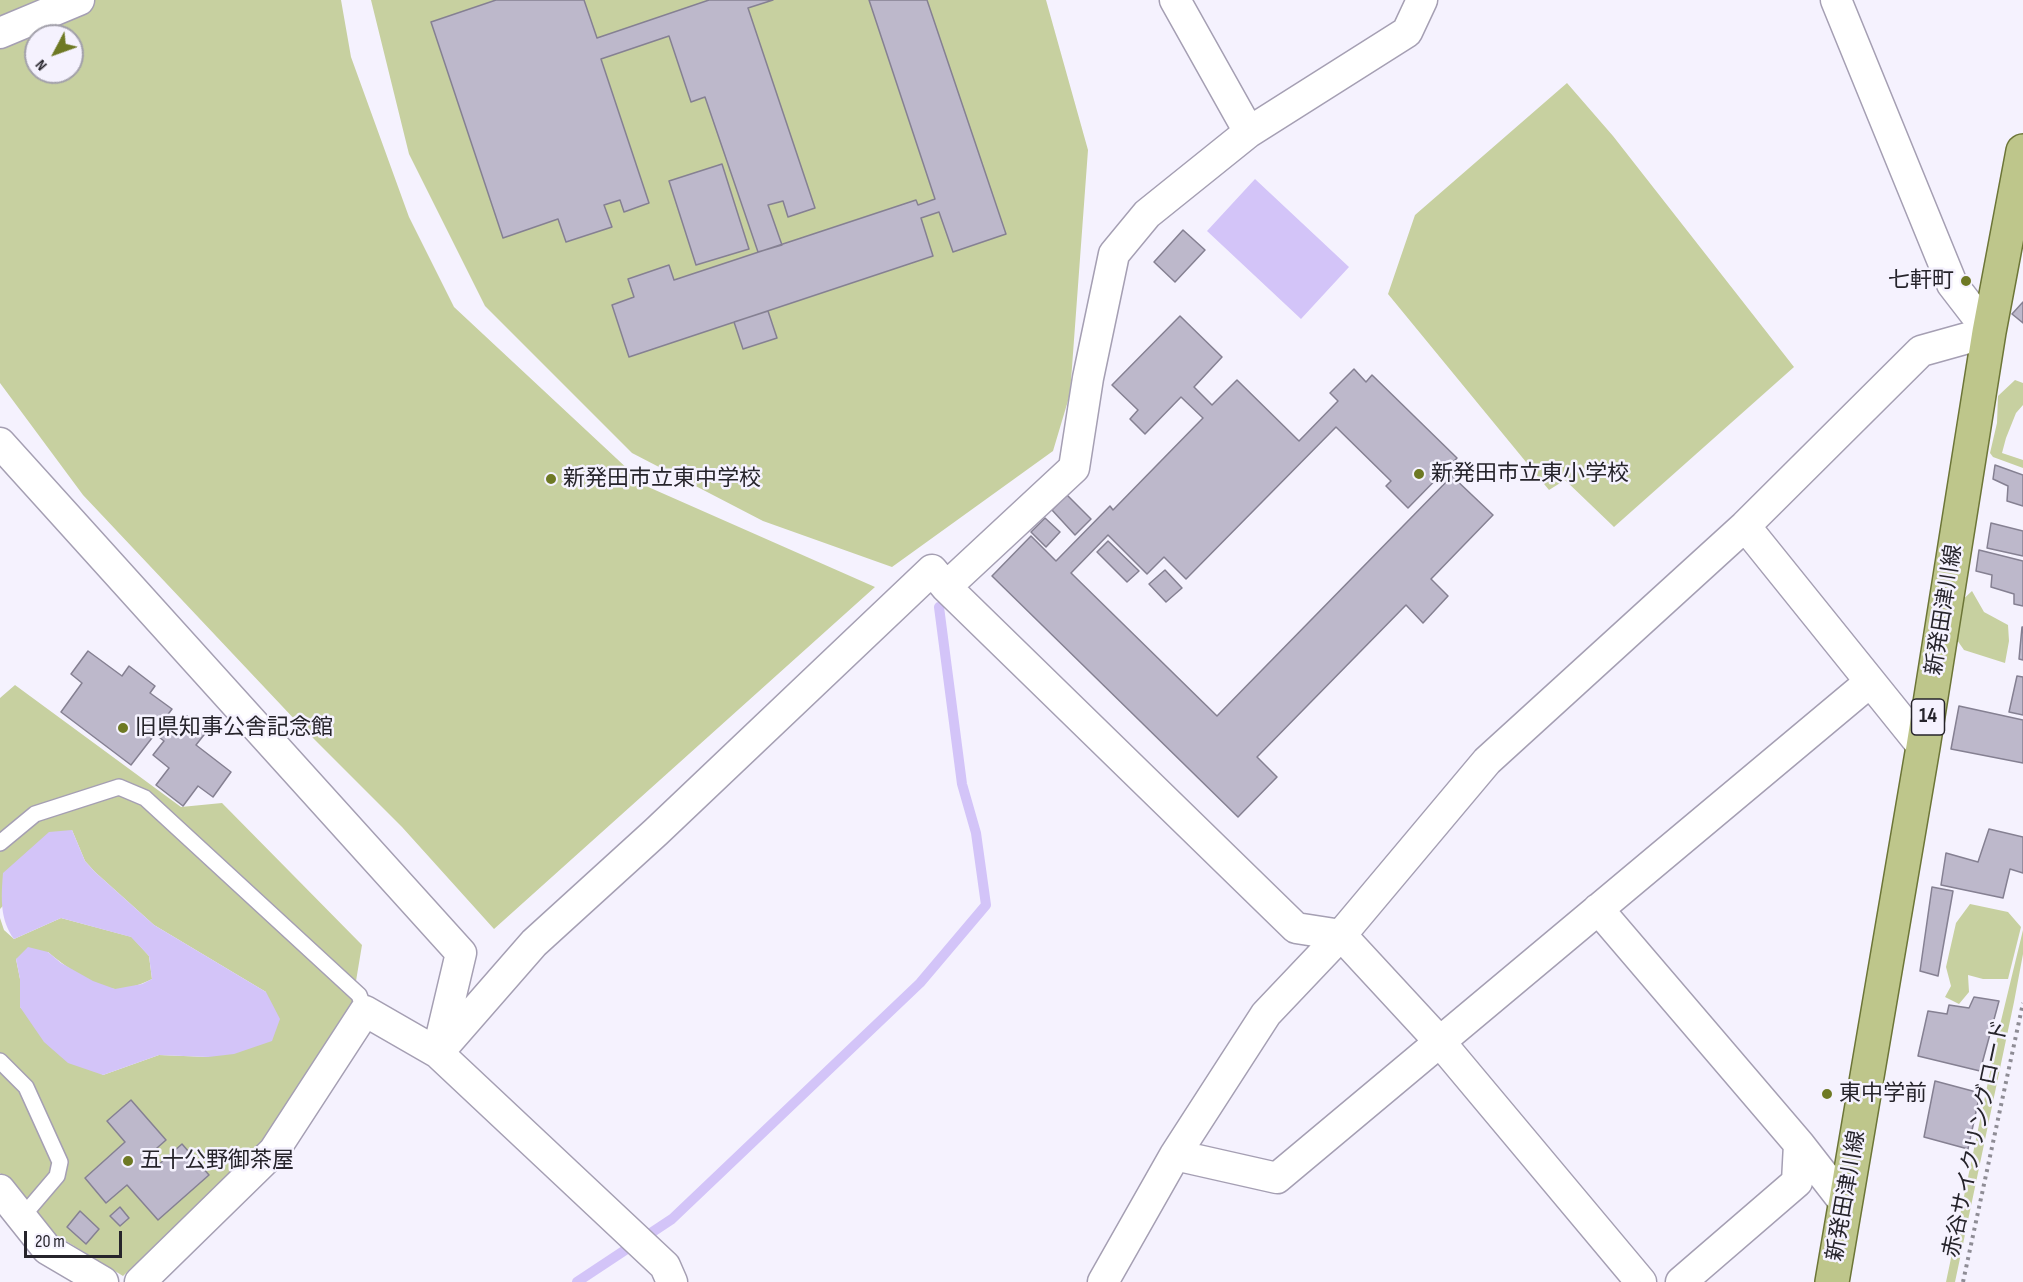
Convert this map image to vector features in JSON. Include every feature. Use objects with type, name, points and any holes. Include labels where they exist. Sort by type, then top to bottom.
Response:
[{"type":"main road","name":"新発田津川線","points":[[1832,1282],[1923,747],[1989,332],[2023,151]]},
{"type":"street","points":[[0,33],[79,0]]},
{"type":"street","points":[[1175,0],[1249,132]]},
{"type":"street","points":[[946,587],[1074,468],[1088,378],[1114,254],[1147,214],[1249,132],[1407,32],[1422,0]]},
{"type":"street","points":[[1103,1282],[1175,1155],[1266,1014],[1341,935],[1487,761],[1745,526],[1921,351],[1989,332],[1952,284],[1836,0]]},
{"type":"street","points":[[0,443],[461,953],[438,1053]]},
{"type":"street","points":[[1745,526],[1923,747]]},
{"type":"street","points":[[438,1053],[534,943],[665,824],[932,570],[946,587],[1296,928],[1341,935],[1440,1042],[1641,1282]]},
{"type":"street","points":[[1175,1155],[1277,1178],[1870,682]]},
{"type":"street","points":[[1598,909],[1799,1144],[1845,1203]]},
{"type":"street","points":[[140,1282],[274,1151],[365,1011],[438,1053],[665,1266],[672,1282]]},
{"type":"street","points":[[1681,1282],[1797,1182],[1799,1144]]},
{"type":"street","points":[[0,1190],[47,1249],[103,1282]]},
{"type":"lane","points":[[0,843],[35,814],[119,787],[145,798],[359,995],[365,1011]]},
{"type":"lane","points":[[0,1061],[26,1087],[60,1162],[57,1176],[22,1217]]},
{"type":"path","name":"赤谷サイクリングロード","points":[[1963,1282],[2023,1003]]},
{"type":"green space","points":[[0,0],[341,0],[351,57],[409,217],[454,307],[646,486],[875,587],[494,929],[402,827],[298,723],[83,495],[0,383]]},
{"type":"green space","points":[[371,0],[1046,0],[1088,150],[1070,394],[1053,451],[892,567],[763,521],[632,453],[485,306],[409,154]]},
{"type":"green space","points":[[1567,83],[1613,136],[1794,367],[1614,527],[1565,480],[1549,490],[1388,294],[1415,215]]},
{"type":"green space","points":[[2015,380],[2023,383],[2023,405],[2016,413],[2002,453],[2023,460],[2023,468],[1993,457],[1990,453],[1997,423],[1998,396]]},
{"type":"green space","points":[[1972,591],[1984,612],[2008,625],[2009,641],[2005,663],[1964,650],[1957,640],[1958,604]]},
{"type":"green space","points":[[15,685],[181,807],[222,803],[362,945],[351,1011],[262,1145],[123,1276],[53,1233],[0,1173],[0,918],[4,930],[14,939],[61,918],[132,937],[149,956],[152,979],[120,989],[89,980],[48,952],[16,959],[20,979],[20,1007],[103,1075],[159,1055],[208,1057],[266,992],[154,925],[85,861],[72,830],[0,909],[0,698]]},
{"type":"green space","points":[[1970,904],[2008,912],[2021,927],[2008,979],[1983,979],[1968,975],[1969,992],[1959,1004],[1945,997],[1951,986],[1946,967],[1956,923]]},
{"type":"green space","points":[[2023,930],[2023,954],[2014,1002],[1955,1282],[1946,1282],[2000,1025]]},
{"type":"shaded area","points":[[1255,179],[1349,267],[1301,319],[1207,231]]},
{"type":"shaded area","points":[[72,830],[85,861],[154,925],[266,992],[280,1019],[272,1041],[234,1054],[208,1057],[159,1055],[103,1075],[68,1063],[44,1042],[20,1007],[20,979],[16,959],[28,947],[48,952],[61,963],[93,981],[115,989],[142,984],[152,979],[149,956],[131,937],[61,918],[14,939],[9,932],[2,909],[3,873],[49,832]]},
{"type":"building","points":[[496,0],[584,0],[597,38],[709,0],[773,0],[748,8],[815,208],[788,217],[783,201],[768,205],[782,245],[758,252],[705,97],[691,102],[669,36],[601,59],[649,203],[624,212],[620,200],[604,205],[612,227],[566,242],[558,219],[503,238],[431,22]]},
{"type":"building","points":[[869,0],[927,0],[1006,234],[953,252],[939,212],[921,218],[933,256],[629,357],[612,305],[634,297],[628,279],[669,265],[674,280],[916,200],[918,205],[935,199]]},
{"type":"building","points":[[722,164],[749,249],[696,265],[669,181]]},
{"type":"building","points":[[1183,230],[1205,250],[1175,282],[1154,262]]},
{"type":"building","points":[[2023,302],[2023,323],[2012,314]]},
{"type":"building","points":[[768,311],[777,338],[743,349],[734,322]]},
{"type":"building","points":[[1180,316],[1222,357],[1194,387],[1212,405],[1237,380],[1299,441],[1338,401],[1330,393],[1354,369],[1366,382],[1372,375],[1457,458],[1408,508],[1386,486],[1391,481],[1336,427],[1186,579],[1164,557],[1147,574],[1108,535],[1071,573],[1217,716],[1452,476],[1493,515],[1431,579],[1448,596],[1423,623],[1406,605],[1257,757],[1277,777],[1238,817],[992,576],[1031,536],[1056,561],[1110,506],[1113,510],[1203,418],[1181,397],[1145,434],[1130,419],[1138,410],[1112,385]]},
{"type":"building","points":[[1995,465],[2023,475],[2023,506],[2007,501],[2008,486],[1993,479]]},
{"type":"building","points":[[1067,495],[1091,519],[1075,535],[1052,510]]},
{"type":"building","points":[[1045,518],[1060,532],[1046,547],[1031,532]]},
{"type":"building","points":[[1991,523],[2023,531],[2023,556],[1987,548]]},
{"type":"building","points":[[1108,541],[1139,571],[1127,582],[1097,552]]},
{"type":"building","points":[[1979,550],[2023,561],[2023,606],[2014,604],[2014,594],[1991,587],[1992,575],[1976,571]]},
{"type":"building","points":[[1165,570],[1182,588],[1166,602],[1149,584]]},
{"type":"building","points":[[2023,627],[2023,660],[2019,659]]},
{"type":"building","name":"旧県知事公舎記念館","points":[[88,651],[122,676],[129,666],[155,686],[150,693],[172,709],[160,725],[173,735],[187,716],[207,731],[196,745],[231,772],[213,797],[198,786],[183,806],[156,785],[169,768],[153,755],[164,741],[155,734],[131,765],[61,712],[82,683],[71,674]]},
{"type":"building","points":[[2017,676],[2023,677],[2023,715],[2009,712]]},
{"type":"building","points":[[1959,706],[2023,720],[2023,763],[1951,749]]},
{"type":"building","points":[[1989,829],[2023,837],[2023,873],[2010,869],[2003,898],[1941,885],[1946,853],[1978,862]]},
{"type":"building","points":[[1932,887],[1953,891],[1938,976],[1920,971]]},
{"type":"building","points":[[1974,997],[1999,1001],[1980,1071],[1918,1056],[1928,1011],[1947,1014],[1949,1005],[1969,1008]]},
{"type":"building","points":[[1935,1081],[1980,1093],[1968,1149],[1924,1137]]},
{"type":"building","name":"五十公野御茶屋","points":[[131,1100],[166,1140],[148,1156],[157,1166],[182,1144],[209,1175],[158,1220],[127,1185],[106,1203],[85,1178],[125,1142],[107,1121]]},
{"type":"building","points":[[120,1207],[129,1218],[120,1226],[110,1216]]},
{"type":"building","points":[[80,1211],[99,1229],[86,1244],[67,1227]]},
{"type":"waterway","points":[[577,1282],[672,1219],[920,983],[986,905],[976,833],[962,784],[939,607]]},
{"type":"place","name":"七軒町","points":[[1966,281]]},
{"type":"place","name":"新発田市立東小学校","points":[[1419,474]]},
{"type":"place","name":"新発田市立東中学校","points":[[551,479]]},
{"type":"place","name":"旧県知事公舎記念館","points":[[123,728]]},
{"type":"place","name":"東中学前","points":[[1827,1094]]},
{"type":"place","name":"五十公野御茶屋","points":[[128,1161]]}]
